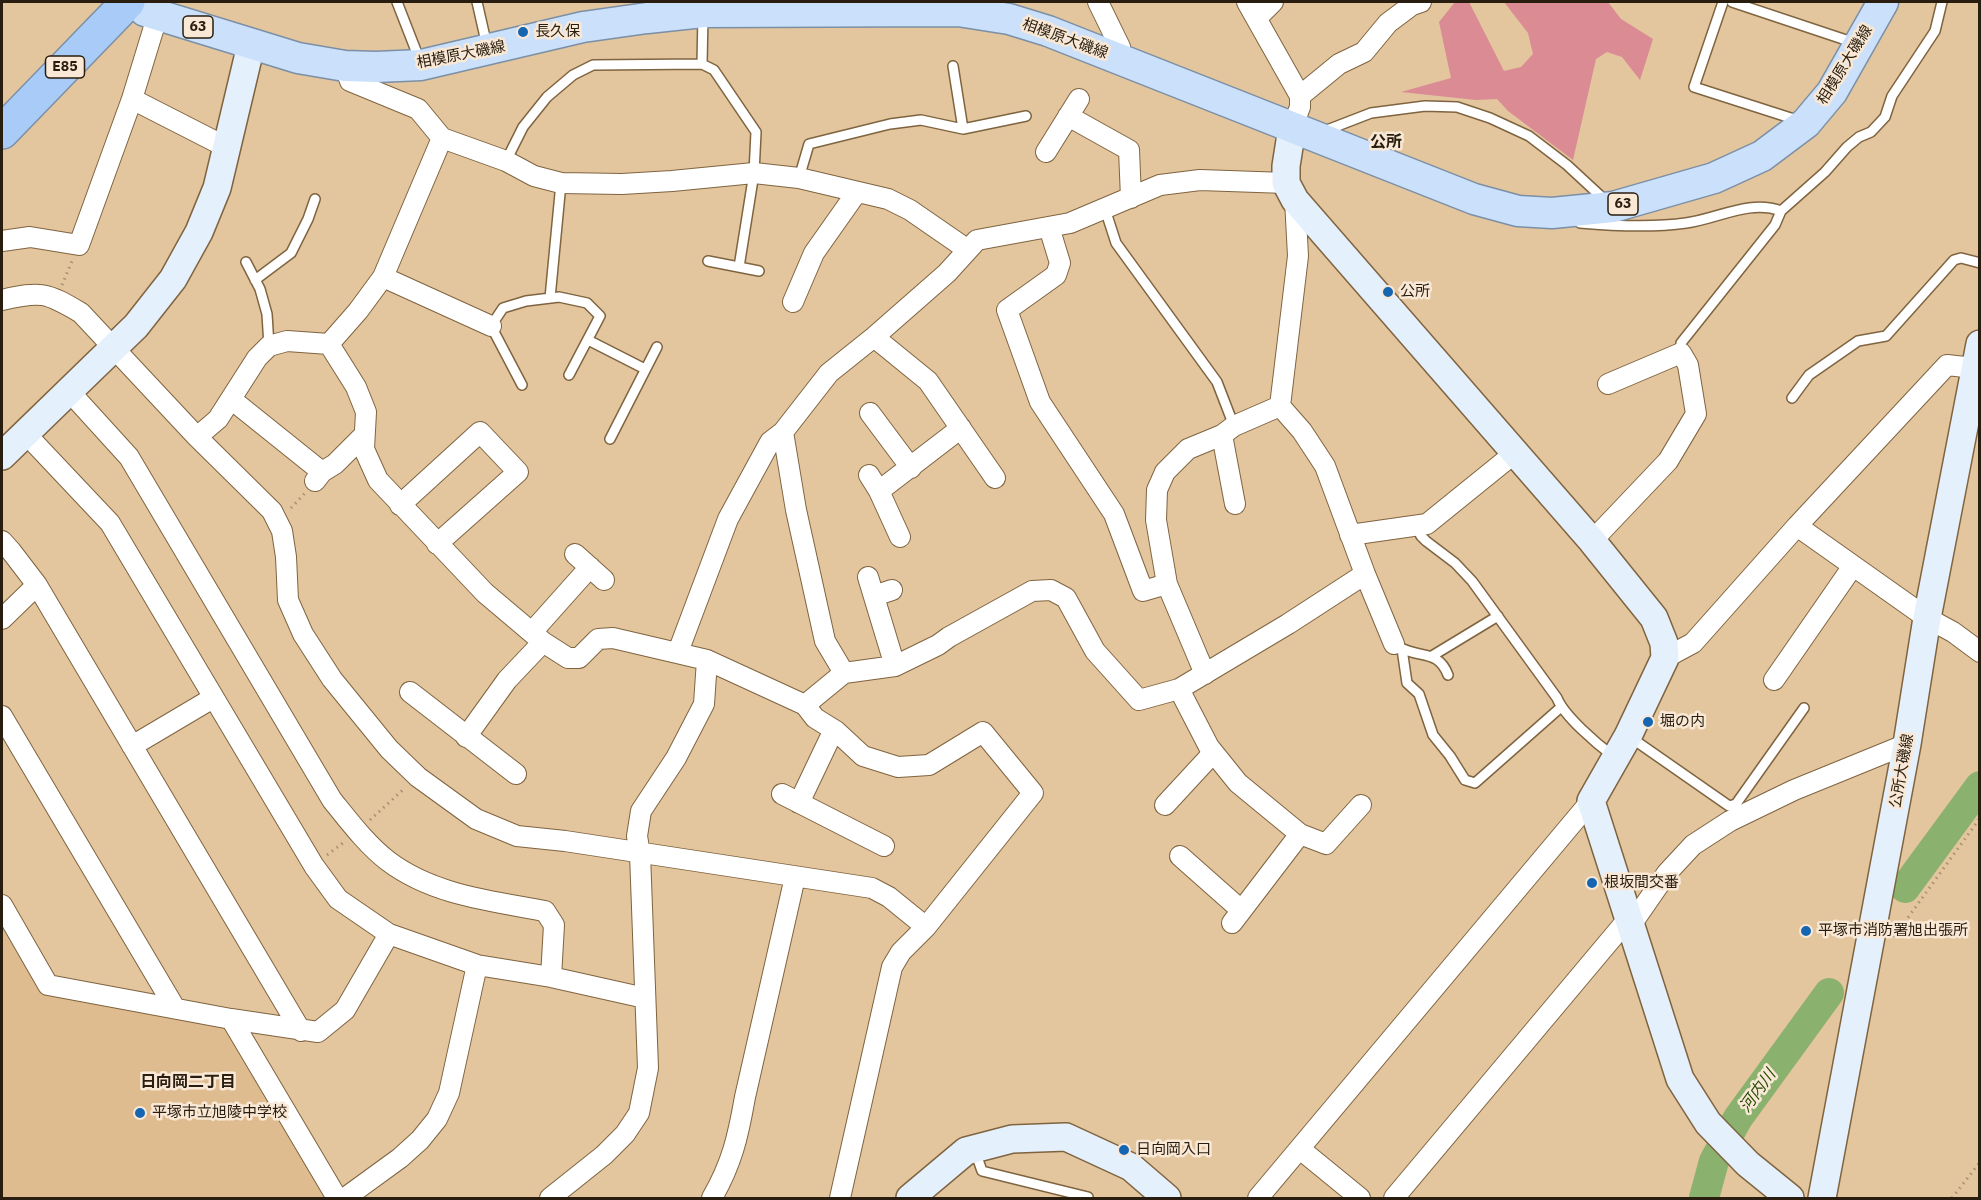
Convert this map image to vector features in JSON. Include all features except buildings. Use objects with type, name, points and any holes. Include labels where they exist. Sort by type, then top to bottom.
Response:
[{"type":"highway","name":"E85","points":[[2,103],[100,2]]},
{"type":"highway","name":"E85","points":[[2,132],[144,9]]},
{"type":"main road","name":"相模原大磯線","points":[[144,9],[251,45],[298,58],[345,66],[376,67],[421,65],[583,27],[703,12],[958,10],[1009,19],[1118,58],[1474,199],[1518,211],[1552,213],[1613,207],[1714,178],[1762,156],[1806,123],[1832,92],[1883,2]]},
{"type":"street","points":[[1098,2],[1120,47],[1118,58]]},
{"type":"street","points":[[1272,2],[1252,10],[1300,96],[1300,107],[1292,128],[1286,166],[1298,256],[1280,406],[1302,431],[1324,466],[1365,574],[1398,646]]},
{"type":"street","points":[[1300,96],[1340,64],[1364,52],[1388,22],[1412,5],[1421,2]]},
{"type":"street","points":[[2,241],[30,237],[79,245],[132,99],[144,9]]},
{"type":"street","points":[[2,456],[136,326],[173,279],[199,232],[217,188],[251,45]]},
{"type":"street","points":[[345,66],[350,81],[417,109],[442,138],[506,161],[534,176],[561,183],[662,182],[754,173],[799,178],[888,199],[910,210],[968,250]]},
{"type":"street","points":[[132,99],[226,147]]},
{"type":"street","points":[[1046,152],[1073,107],[1129,150],[1131,198]]},
{"type":"street","points":[[329,344],[358,311],[383,277],[442,138]]},
{"type":"street","points":[[678,652],[728,519],[770,442],[783,432],[829,373],[947,273],[977,240],[1070,223],[1160,185],[1200,180],[1291,191],[1592,541],[1653,618],[1664,643],[1665,658],[1622,747],[1592,801],[1258,1198]]},
{"type":"street","points":[[793,302],[814,253],[857,192]]},
{"type":"street","points":[[1049,227],[1060,263],[1056,274],[1007,310],[1040,402],[1114,514],[1143,591],[1167,584]]},
{"type":"street","points":[[383,277],[491,326]]},
{"type":"street","points":[[2,300],[33,292],[57,298],[81,313],[197,437],[272,511],[282,531],[288,600],[303,634],[332,679],[389,749],[418,777],[476,819],[517,836],[565,841],[872,888],[889,897],[926,927]]},
{"type":"street","points":[[874,337],[928,381],[995,478]]},
{"type":"street","points":[[197,437],[218,418],[257,357],[269,346],[287,342],[329,344]]},
{"type":"street","points":[[329,344],[356,387],[366,412],[364,449],[378,480],[485,593],[537,637],[568,658],[579,658],[598,639],[613,638],[707,660],[805,705],[815,718],[836,731],[863,756],[898,767],[929,765],[983,732],[1033,793],[926,927],[901,952],[892,967],[840,1198]]},
{"type":"street","points":[[1592,541],[1668,461],[1696,414],[1688,365],[1680,353],[1608,384]]},
{"type":"street","points":[[1665,658],[1693,643],[1797,526],[1947,365],[1977,356]]},
{"type":"street","name":"公所大磯線","points":[[1822,1198],[1977,356]]},
{"type":"street","points":[[69,391],[129,457],[332,800],[388,861],[428,885],[462,896],[545,911],[555,925],[551,977]]},
{"type":"street","points":[[231,399],[317,477],[335,464],[363,436]]},
{"type":"street","points":[[1205,674],[1167,584],[1156,520],[1157,490],[1166,472],[1188,449],[1280,406]]},
{"type":"street","points":[[870,413],[911,468]]},
{"type":"street","points":[[900,537],[874,483],[911,468],[961,428]]},
{"type":"street","points":[[1228,430],[1235,504]]},
{"type":"street","points":[[400,505],[480,432],[518,472],[437,544]]},
{"type":"street","points":[[783,432],[796,510],[825,641],[844,673]]},
{"type":"street","points":[[26,434],[110,523],[314,866],[338,899],[389,934],[477,965],[551,977],[645,998]]},
{"type":"street","points":[[1350,535],[1427,524],[1516,452]]},
{"type":"street","points":[[1797,526],[1927,618],[1953,632],[1980,652]]},
{"type":"street","points":[[2,541],[37,585],[301,1031]]},
{"type":"street","points":[[466,737],[537,637],[597,573],[575,554]]},
{"type":"street","points":[[1774,680],[1853,566]]},
{"type":"street","points":[[805,705],[844,673],[896,666],[938,645],[1032,591],[1051,590],[1066,598],[1095,651],[1139,700],[1179,689],[1288,624],[1365,574]]},
{"type":"street","points":[[868,577],[883,593],[896,666]]},
{"type":"street","points":[[2,619],[37,585]]},
{"type":"street","points":[[550,1198],[604,1155],[625,1134],[639,1113],[648,1068],[638,836],[640,811],[676,758],[704,704],[707,660]]},
{"type":"street","points":[[1179,689],[1213,753],[1238,783],[1300,834],[1326,844],[1361,805]]},
{"type":"street","points":[[410,692],[516,774]]},
{"type":"street","points":[[132,746],[213,698]]},
{"type":"street","points":[[2,716],[174,1008]]},
{"type":"street","points":[[836,731],[790,798],[884,846]]},
{"type":"street","points":[[1394,1198],[1630,922],[1667,873],[1693,846],[1730,821],[1794,790],[1907,744]]},
{"type":"street","points":[[1165,805],[1213,753]]},
{"type":"street","points":[[1592,801],[1680,1079],[1716,1132],[1790,1198]]},
{"type":"street","points":[[1180,856],[1237,916],[1300,834]]},
{"type":"street","points":[[712,1198],[726,1173],[739,1134],[745,1097],[795,877]]},
{"type":"street","points":[[3,910],[48,985],[301,1031],[318,1032],[345,1010],[389,934]]},
{"type":"street","points":[[345,1198],[400,1158],[420,1140],[437,1119],[449,1093],[477,965]]},
{"type":"street","points":[[231,1019],[337,1198]]},
{"type":"street","points":[[910,1198],[966,1151],[1012,1139],[1066,1137],[1131,1167],[1167,1198]]},
{"type":"street","points":[[1300,1149],[1360,1198]]},
{"type":"lane","points":[[397,2],[421,65]]},
{"type":"lane","points":[[477,2],[488,51]]},
{"type":"lane","points":[[1723,2],[1694,87],[1806,123]]},
{"type":"lane","points":[[1732,2],[1860,45]]},
{"type":"lane","points":[[1680,353],[1681,343],[1775,225],[1781,211],[1825,172],[1847,147],[1859,137],[1871,132],[1885,117],[1892,96],[1935,31],[1942,2]]},
{"type":"lane","points":[[702,64],[703,12]]},
{"type":"lane","points":[[506,161],[523,127],[547,97],[573,75],[593,65],[702,64],[714,70],[756,132],[754,173],[738,267]]},
{"type":"lane","points":[[953,66],[963,129]]},
{"type":"lane","points":[[1322,140],[1327,130],[1371,113],[1425,106],[1457,107],[1490,118],[1529,136],[1567,165],[1613,207]]},
{"type":"lane","points":[[799,178],[809,144],[890,124],[921,120],[963,129],[1026,116]]},
{"type":"lane","points":[[550,298],[561,183]]},
{"type":"lane","points":[[255,280],[291,253],[315,199]]},
{"type":"lane","points":[[1552,213],[1580,224],[1639,227],[1688,223],[1724,213],[1755,208],[1771,207],[1781,211]]},
{"type":"lane","points":[[1105,208],[1116,243],[1217,382],[1228,430]]},
{"type":"lane","points":[[1792,398],[1809,375],[1858,342],[1886,336],[1954,260],[1961,258],[1980,263]]},
{"type":"lane","points":[[708,261],[759,271]]},
{"type":"lane","points":[[246,262],[260,289],[267,314],[269,346]]},
{"type":"lane","points":[[522,385],[491,326],[503,308],[526,301],[559,297],[587,303],[600,316],[569,375]]},
{"type":"lane","points":[[588,340],[645,369]]},
{"type":"lane","points":[[610,439],[657,346]]},
{"type":"lane","points":[[1416,526],[1420,536],[1455,563],[1472,581],[1557,698],[1560,708],[1588,736],[1622,747],[1729,806],[1736,804],[1804,708]]},
{"type":"lane","points":[[1398,646],[1423,656],[1432,656],[1498,616]]},
{"type":"lane","points":[[1398,646],[1407,683],[1419,694],[1433,735],[1466,780],[1475,783],[1560,708]]},
{"type":"lane","points":[[1432,656],[1444,665],[1448,675]]},
{"type":"lane","points":[[974,1149],[982,1171],[1088,1197]]},
{"type":"path","points":[[57,298],[79,245]]},
{"type":"path","points":[[364,825],[418,777]]},
{"type":"path","points":[[1868,958],[1883,952],[1980,819]]},
{"type":"path","points":[[314,866],[345,842]]},
{"type":"path","points":[[1952,1198],[1980,1162]]},
{"type":"shaded area","points":[[1455,2],[1469,2],[1504,71],[1521,67],[1533,54],[1528,33],[1504,2],[1608,2],[1621,19],[1653,39],[1640,80],[1622,57],[1607,52],[1596,59],[1573,160],[1508,111],[1497,99],[1476,100],[1401,92],[1451,78],[1439,22]]},
{"type":"shaded area","name":"平塚市立旭陵中学校","points":[[2,927],[5,927],[45,991],[219,1022],[230,1030],[326,1198],[2,1198]]},
{"type":"waterway","name":"河内川","points":[[1905,888],[1980,786]]},
{"type":"waterway","name":"河内川","points":[[1704,1198],[1714,1161],[1738,1118],[1829,993]]},
{"type":"place","name":"長久保","points":[[523,32]]},
{"type":"place","name":"公所","points":[[1388,292]]},
{"type":"place","name":"堀の内","points":[[1648,722]]},
{"type":"place","name":"根坂間交番","points":[[1592,883]]},
{"type":"place","name":"平塚市消防署旭出張所","points":[[1806,931]]},
{"type":"place","name":"平塚市立旭陵中学校","points":[[140,1113]]},
{"type":"place","name":"日向岡入口","points":[[1124,1150]]},
{"type":"district","name":"公所","points":[[1386,142]]},
{"type":"district","name":"日向岡二丁目","points":[[188,1082]]}]
